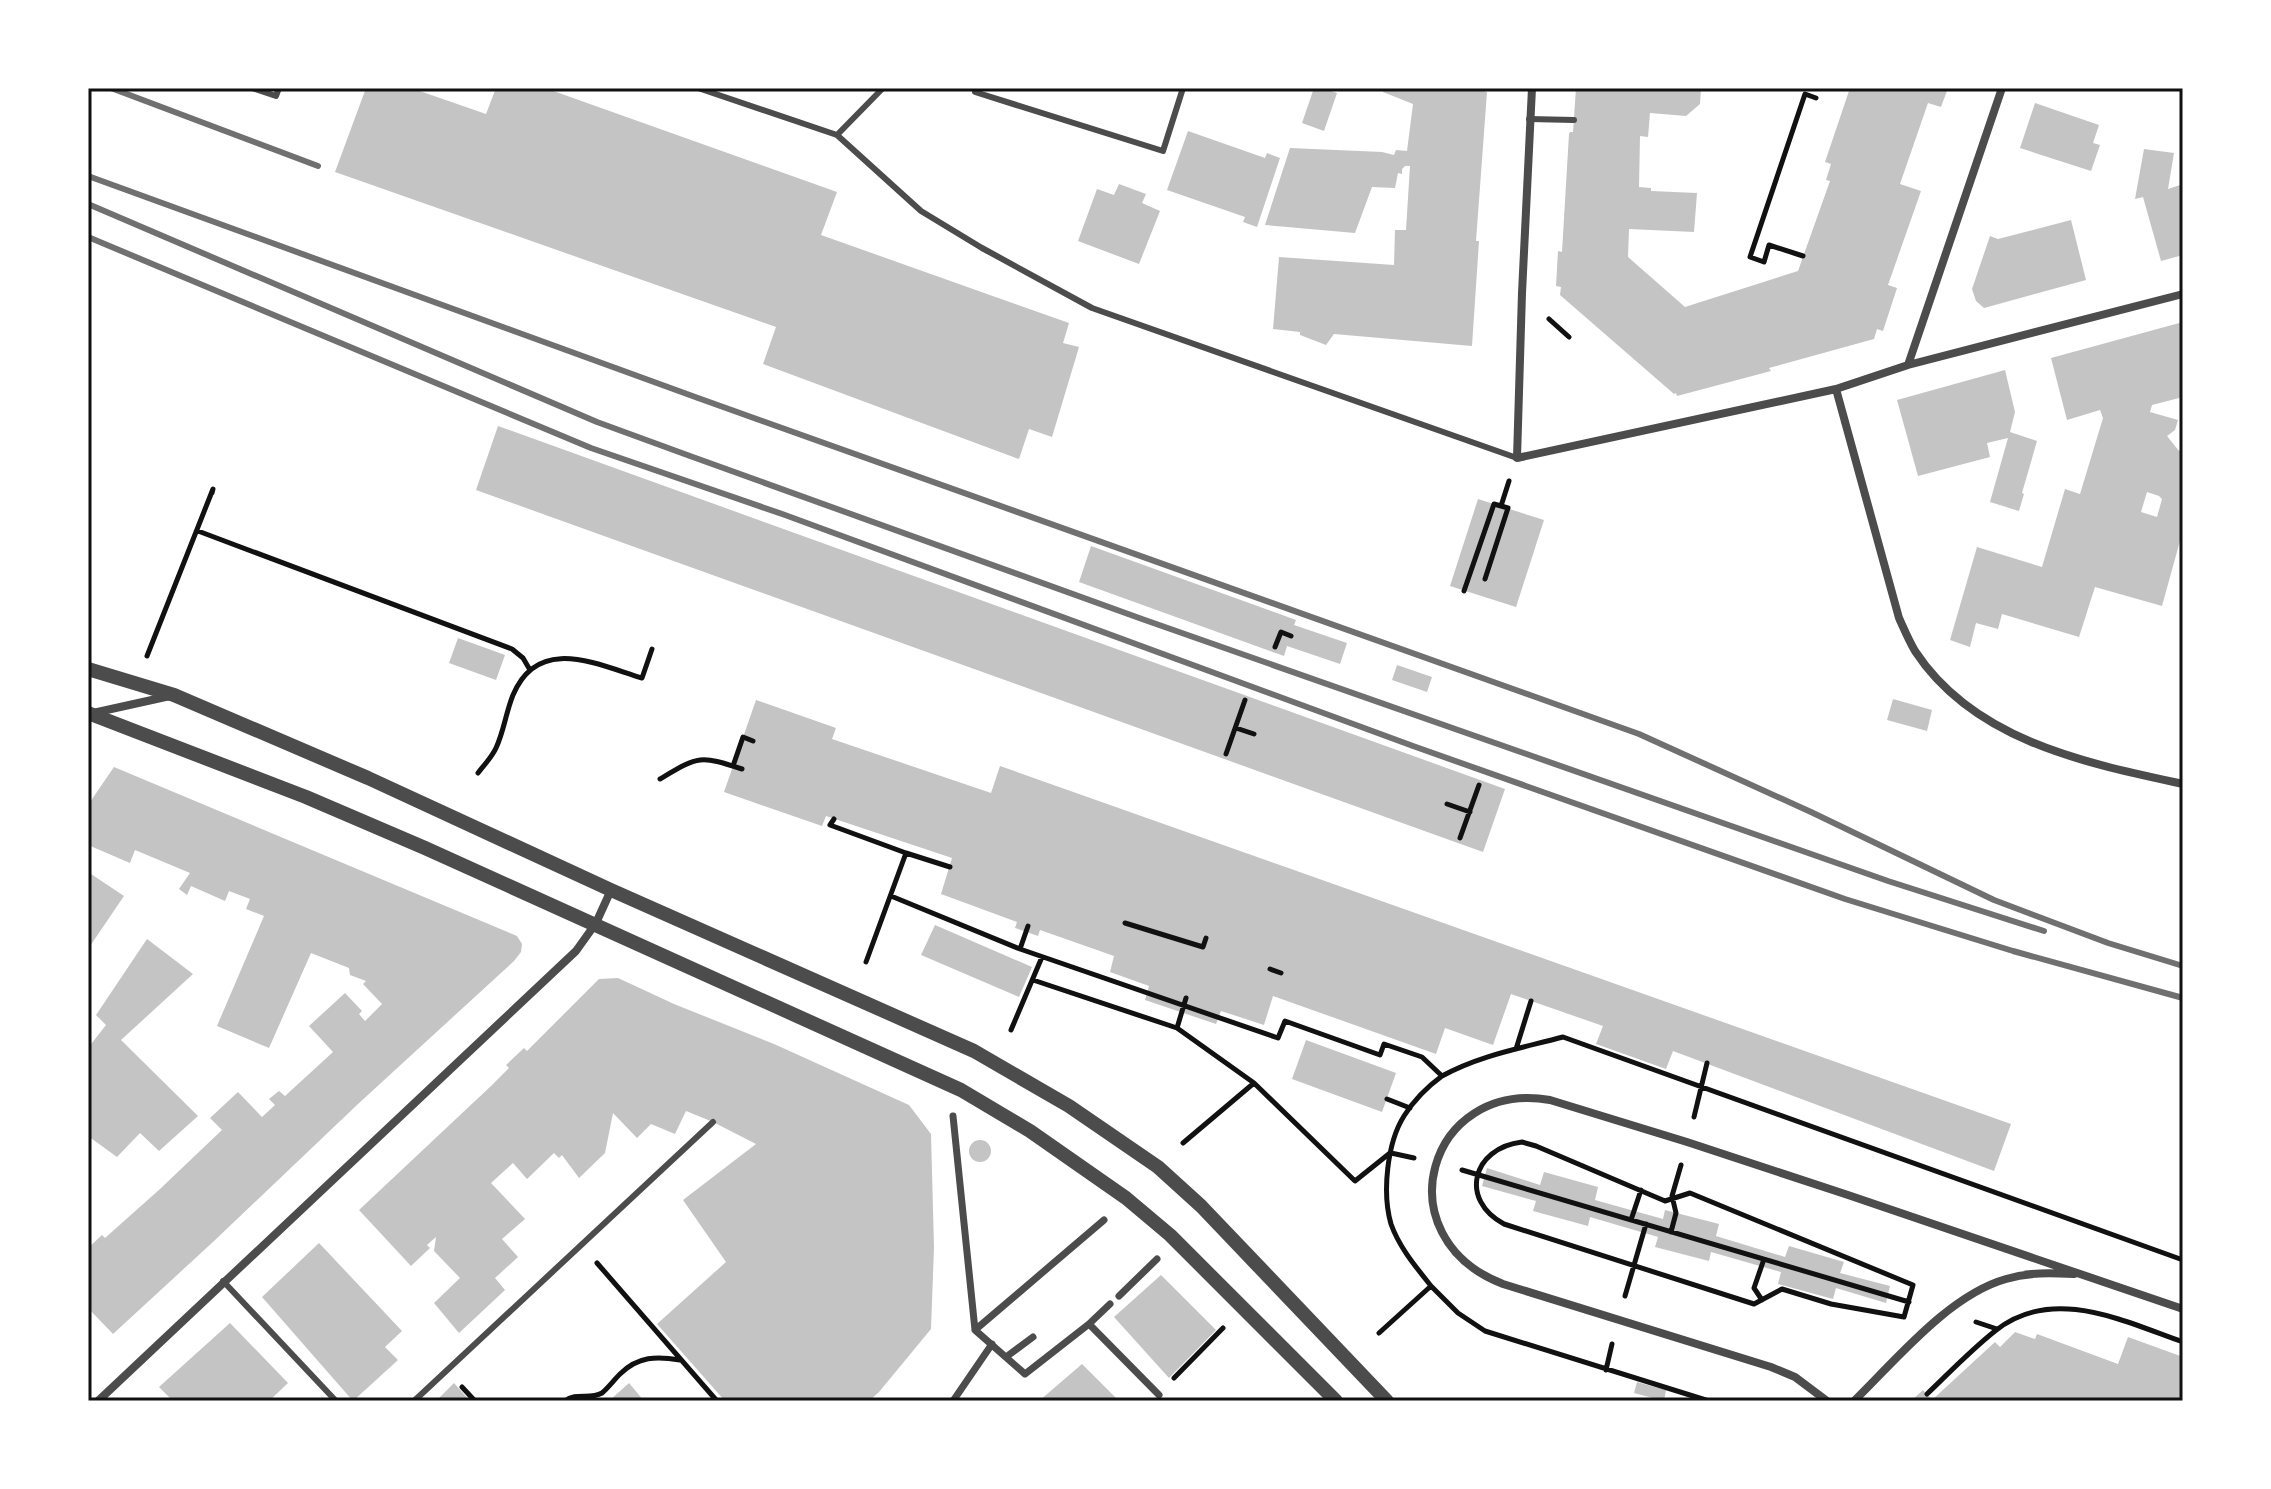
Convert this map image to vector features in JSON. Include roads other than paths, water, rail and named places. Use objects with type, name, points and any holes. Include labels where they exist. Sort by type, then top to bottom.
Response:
[{"type":"street","points":[[1532,88],[1517,458],[1836,389],[1908,365],[2183,294]]},
{"type":"street","points":[[1908,365],[2002,88]]},
{"type":"street","points":[[1836,389],[1899,618],[1915,650],[1935,677],[1958,700],[2021,738],[2078,758],[2183,784]]},
{"type":"street","points":[[88,669],[174,695],[368,778],[974,1051],[1069,1106],[1158,1167],[1201,1206],[1387,1401]]},
{"type":"street","points":[[89,716],[174,695]]},
{"type":"street","points":[[89,716],[306,797],[596,923],[961,1090],[1030,1131],[1126,1198],[1170,1235],[1336,1401]]},
{"type":"street","points":[[98,1401],[576,951],[596,923],[611,890]]},
{"type":"street","points":[[1827,1401],[1795,1377],[1771,1367],[1503,1284],[1472,1269],[1448,1244],[1432,1204],[1432,1184],[1442,1147],[1474,1113],[1491,1104],[1508,1098],[1550,1100],[1673,1137],[2183,1309]]},
{"type":"street","points":[[953,1116],[975,1330],[1025,1374],[1110,1304]]},
{"type":"street","points":[[975,1330],[1104,1220]]},
{"type":"street","points":[[1119,1296],[1157,1259]]},
{"type":"street","points":[[1854,1401],[1945,1312],[1981,1288],[2036,1273],[2082,1274]]},
{"type":"street","points":[[1089,1324],[1159,1395]]},
{"type":"street","points":[[1006,1357],[1033,1337]]},
{"type":"street","points":[[953,1401],[992,1344]]},
{"type":"lane","points":[[252,88],[276,96],[279,88]]},
{"type":"lane","points":[[698,88],[837,135],[921,211],[1092,308],[1517,458]]},
{"type":"lane","points":[[837,135],[883,88]]},
{"type":"lane","points":[[975,92],[1163,151],[1183,88]]},
{"type":"lane","points":[[1529,119],[1574,120]]},
{"type":"lane","points":[[414,1401],[713,1122]]},
{"type":"lane","points":[[223,1281],[336,1401]]},
{"type":"railway","points":[[111,88],[318,166]]},
{"type":"railway","points":[[88,176],[1639,734],[1994,900],[2108,943],[2183,966]]},
{"type":"railway","points":[[88,204],[597,422],[1142,619],[1888,881],[2044,931]]},
{"type":"railway","points":[[88,237],[591,448],[785,515],[1413,746],[1845,899],[2013,951],[2183,998]]}]
